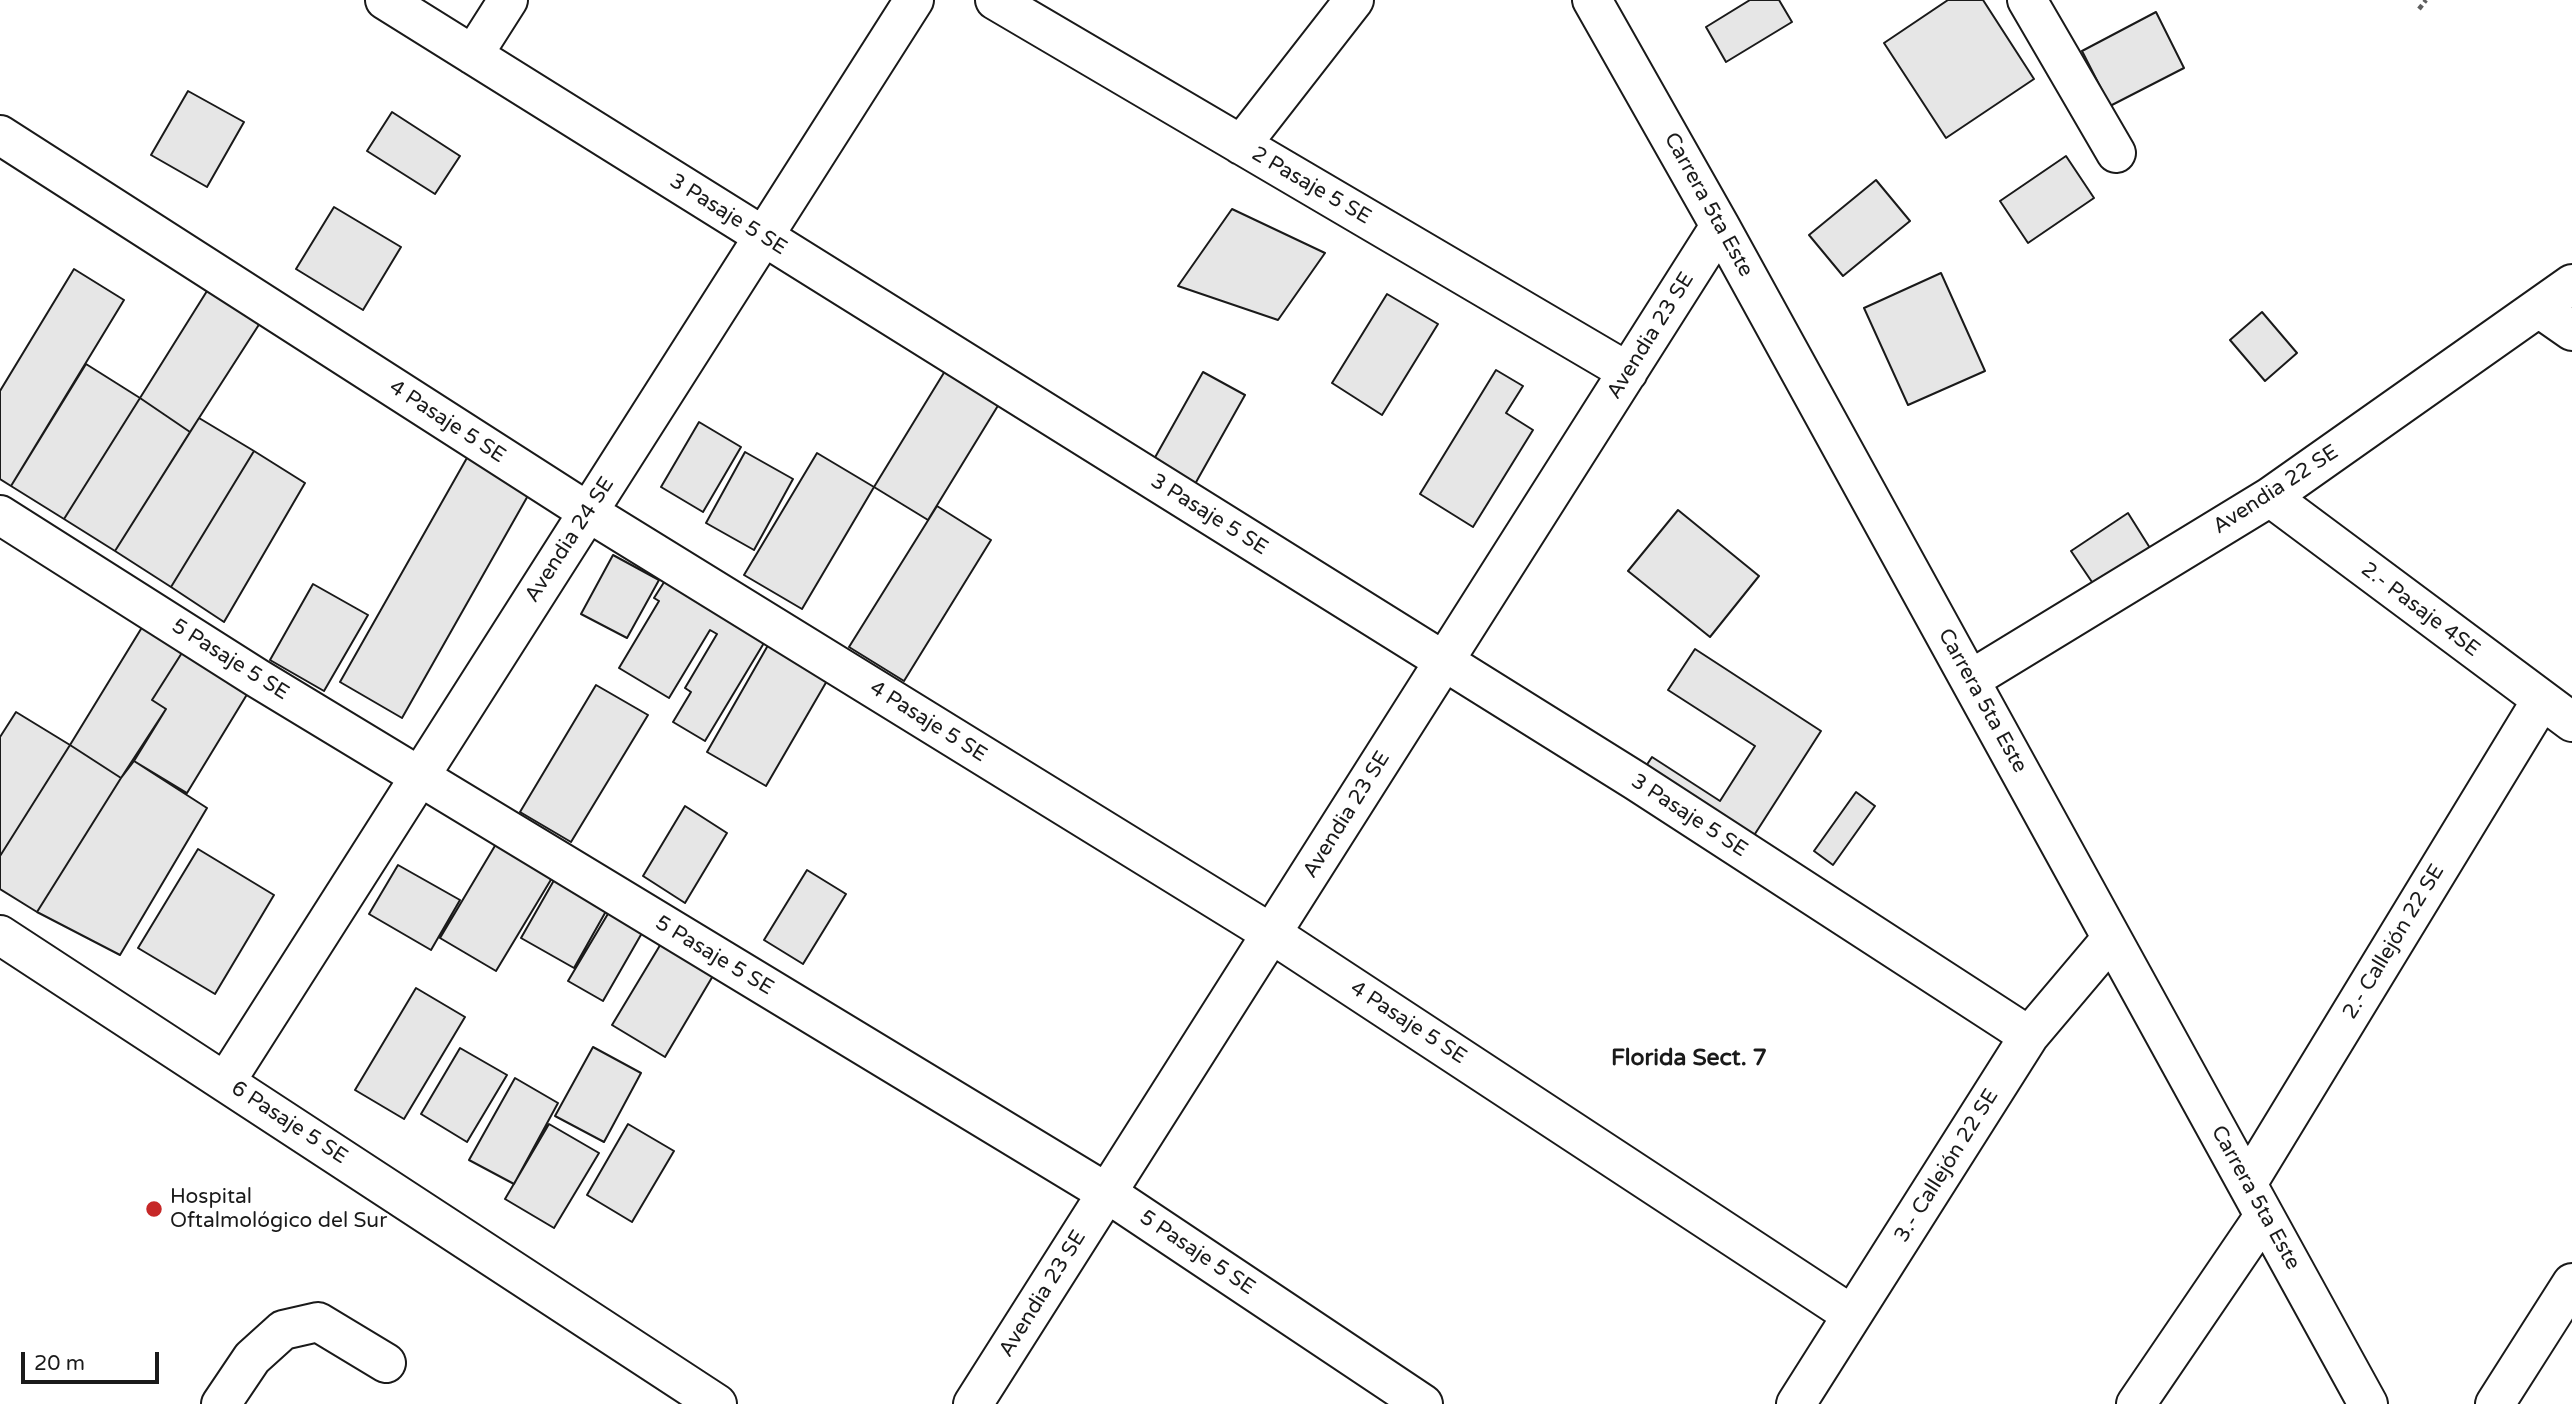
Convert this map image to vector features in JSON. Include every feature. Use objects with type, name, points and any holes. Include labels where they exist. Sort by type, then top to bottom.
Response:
[{"type":"street","name":"3 Pasaje 5 SE","points":[[385,0],[1648,788],[2028,1036]]},
{"type":"street","points":[[473,55],[508,0]]},
{"type":"street","name":"Avendia 24 SE","points":[[226,1081],[914,0]]},
{"type":"street","name":"2 Pasaje 5 SE","points":[[995,0],[1628,372]]},
{"type":"street","points":[[1241,145],[1354,0]]},
{"type":"street","name":"Carrera 5ta Este","points":[[1592,0],[1720,226],[2368,1404]]},
{"type":"street","points":[[2027,0],[2116,153]]},
{"type":"street","name":"4 Pasaje 5 SE","points":[[0,135],[588,512],[1272,934],[1852,1315]]},
{"type":"street","name":"Avendia 23 SE","points":[[973,1404],[1720,226]]},
{"type":"street","name":"Avendia 22 SE","points":[[1970,680],[2270,497],[2572,284]]},
{"type":"street","points":[[2539,308],[2572,331]]},
{"type":"street","name":"2.- Pasaje 4SE","points":[[2270,497],[2557,712]]},
{"type":"street","name":"5 Pasaje 5 SE","points":[[0,515],[257,678],[1107,1194],[1423,1404]]},
{"type":"street","name":"2.- Callejón 22 SE","points":[[2136,1404],[2255,1200],[2557,712]]},
{"type":"street","name":"6 Pasaje 5 SE","points":[[0,935],[718,1404]]},
{"type":"street","name":"3.- Callejón 22 SE","points":[[1796,1404],[2028,1036],[2111,939]]},
{"type":"street","points":[[2495,1404],[2561,1322],[2572,1283]]},
{"type":"street","points":[[221,1404],[252,1358],[283,1330],[318,1322],[386,1363]]},
{"type":"path","points":[[2419,9],[2426,0]]},
{"type":"building","points":[[1750,0],[1779,0],[1792,22],[1726,62],[1706,27]]},
{"type":"building","points":[[1948,0],[1983,0],[2034,79],[1946,138],[1884,43]]},
{"type":"building","points":[[2156,12],[2184,68],[2110,106],[2082,51]]},
{"type":"building","points":[[188,91],[244,122],[207,187],[151,155]]},
{"type":"building","points":[[392,112],[460,156],[435,194],[367,151]]},
{"type":"building","points":[[2066,156],[2094,198],[2028,243],[2000,201]]},
{"type":"building","points":[[1876,180],[1910,221],[1843,276],[1809,235]]},
{"type":"building","points":[[334,207],[401,247],[363,310],[296,269]]},
{"type":"building","points":[[1232,209],[1325,253],[1278,320],[1178,286]]},
{"type":"building","points":[[74,269],[124,300],[11,486],[0,479],[0,391]]},
{"type":"building","points":[[1941,273],[1985,371],[1908,405],[1864,308]]},
{"type":"building","points":[[217,275],[269,309],[190,432],[140,398]]},
{"type":"building","points":[[1387,294],[1438,324],[1382,415],[1332,383]]},
{"type":"building","points":[[2262,312],[2297,353],[2265,381],[2230,340]]},
{"type":"building","points":[[86,364],[140,398],[64,519],[11,486]]},
{"type":"building","points":[[1496,370],[1523,386],[1506,413],[1533,430],[1473,527],[1420,494]]},
{"type":"building","points":[[945,371],[999,404],[928,520],[874,487]]},
{"type":"building","points":[[1203,372],[1245,395],[1195,484],[1153,461]]},
{"type":"building","points":[[140,398],[190,432],[115,551],[64,519]]},
{"type":"building","points":[[199,418],[254,451],[171,587],[115,551]]},
{"type":"building","points":[[699,422],[741,447],[703,512],[661,487]]},
{"type":"building","points":[[472,449],[534,485],[402,718],[340,682]]},
{"type":"building","points":[[254,451],[305,483],[224,622],[171,587]]},
{"type":"building","points":[[745,452],[793,479],[754,550],[706,523]]},
{"type":"building","points":[[817,453],[874,487],[802,609],[744,575]]},
{"type":"building","points":[[937,506],[991,540],[904,681],[849,647]]},
{"type":"building","points":[[1678,510],[1759,576],[1710,637],[1628,571]]},
{"type":"building","points":[[2128,513],[2150,548],[2094,585],[2071,551]]},
{"type":"building","points":[[613,555],[659,580],[627,638],[581,614]]},
{"type":"building","points":[[673,568],[773,628],[705,741],[673,722],[691,692],[685,688],[717,634],[710,630],[669,698],[619,668],[659,601],[654,598]]},
{"type":"building","points":[[313,584],[368,615],[324,691],[270,660]]},
{"type":"building","points":[[152,611],[192,637],[152,700],[166,709],[121,778],[70,745]]},
{"type":"building","points":[[775,633],[835,667],[766,786],[707,752]]},
{"type":"building","points":[[192,637],[257,678],[187,793],[134,761],[166,709],[152,700]]},
{"type":"building","points":[[1695,649],[1821,731],[1744,851],[1636,781],[1652,757],[1720,801],[1755,746],[1668,690]]},
{"type":"building","points":[[596,685],[648,715],[571,842],[520,812]]},
{"type":"building","points":[[16,712],[70,745],[0,856],[0,737]]},
{"type":"building","points":[[70,745],[121,778],[37,912],[0,889],[0,856]]},
{"type":"building","points":[[134,761],[207,808],[120,955],[37,912]]},
{"type":"building","points":[[1856,792],[1875,806],[1833,865],[1814,851]]},
{"type":"building","points":[[685,806],[727,833],[685,903],[643,876]]},
{"type":"building","points":[[502,834],[558,868],[496,971],[440,938]]},
{"type":"building","points":[[198,849],[274,895],[215,994],[138,948]]},
{"type":"building","points":[[398,865],[460,900],[431,950],[369,914]]},
{"type":"building","points":[[561,868],[614,897],[574,968],[521,938]]},
{"type":"building","points":[[807,870],[846,894],[803,964],[764,940]]},
{"type":"building","points":[[612,907],[646,926],[603,1001],[568,981]]},
{"type":"building","points":[[665,937],[717,969],[665,1057],[612,1025]]},
{"type":"building","points":[[416,988],[465,1017],[404,1119],[355,1090]]},
{"type":"building","points":[[593,1047],[641,1073],[604,1142],[555,1116]]},
{"type":"building","points":[[460,1048],[507,1075],[467,1142],[421,1114]]},
{"type":"building","points":[[515,1078],[558,1103],[514,1184],[469,1160]]},
{"type":"building","points":[[549,1124],[599,1153],[554,1228],[505,1199]]},
{"type":"building","points":[[628,1124],[674,1151],[632,1222],[587,1195]]},
{"type":"place","name":"Hospital Oftalmológico del Sur","points":[[154,1209]]},
{"type":"district","name":"Florida Sect. 7","points":[[1689,1059]]}]
